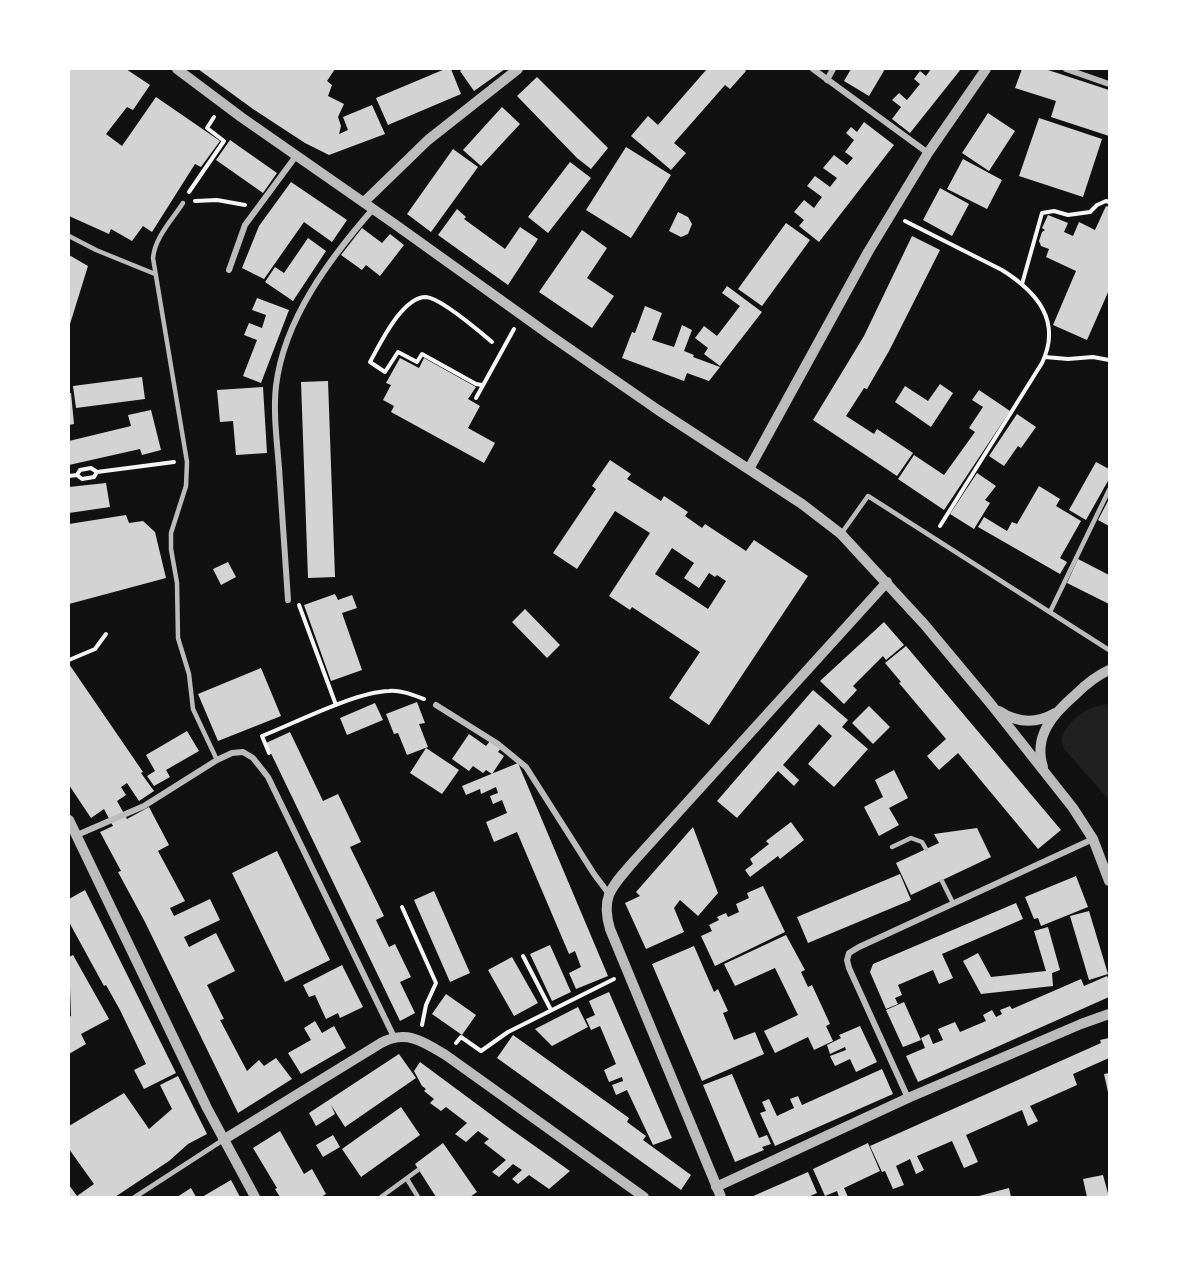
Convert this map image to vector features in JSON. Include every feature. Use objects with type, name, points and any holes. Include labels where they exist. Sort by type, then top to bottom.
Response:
[{"type":"street","points":[[177,69],[521,315],[640,398],[816,514],[841,534],[887,582],[990,703],[1073,808],[1093,839],[1109,880]]},
{"type":"street","points":[[288,600],[275,413],[279,372],[293,327],[317,283],[368,205],[422,146],[518,69]]},
{"type":"street","points":[[813,69],[928,153]]},
{"type":"street","points":[[827,80],[833,69]]},
{"type":"street","points":[[749,469],[848,287],[891,214],[928,153],[986,69]]},
{"type":"street","points":[[1066,69],[1109,84]]},
{"type":"street","points":[[230,270],[241,232],[296,156]]},
{"type":"street","points":[[887,582],[656,836],[620,878],[606,900],[607,917],[627,972],[718,1192],[908,1098],[1109,1014]]},
{"type":"street","points":[[1049,778],[1042,765],[1040,748],[1046,727],[1059,710],[1085,686],[1109,670]]},
{"type":"street","points":[[990,703],[1001,713],[1023,721],[1046,718],[1059,710]]},
{"type":"street","points":[[436,705],[478,730],[521,762],[609,894]]},
{"type":"street","points":[[77,835],[144,806],[232,753],[243,752],[254,758],[262,768],[394,1037]]},
{"type":"street","points":[[69,820],[223,1140],[255,1197]]},
{"type":"street","points":[[908,1098],[849,968],[847,960],[849,953],[859,946],[1093,839]]},
{"type":"street","points":[[135,1197],[381,1043],[402,1036],[415,1039],[447,1056],[644,1197]]},
{"type":"lane","points":[[183,203],[156,244],[153,258],[187,462],[186,486],[172,525],[171,541],[177,583],[178,638],[189,674],[193,710],[217,760]]},
{"type":"lane","points":[[69,236],[96,250],[155,274]]},
{"type":"lane","points":[[1050,612],[1109,490]]},
{"type":"lane","points":[[841,534],[868,496],[1109,650]]},
{"type":"lane","points":[[891,847],[911,838],[922,842],[926,849]]},
{"type":"lane","points":[[942,881],[953,903]]},
{"type":"lane","points":[[381,1197],[418,1170]]},
{"type":"lane","points":[[407,1179],[418,1197]]},
{"type":"path","points":[[183,203],[224,141],[207,128],[224,104]]},
{"type":"path","points":[[183,203],[217,200],[257,208]]},
{"type":"path","points":[[1022,284],[1042,213],[1054,211],[1068,215],[1090,213],[1097,205],[1109,202]]},
{"type":"path","points":[[891,214],[1002,270],[1022,284],[1037,299],[1047,321],[1050,342],[1045,357],[949,513]]},
{"type":"path","points":[[482,386],[422,354],[417,362],[398,352],[385,372],[370,362],[396,319],[414,299],[428,297],[450,309],[492,342]]},
{"type":"path","points":[[476,398],[521,315]]},
{"type":"path","points":[[1045,357],[1068,359],[1093,357],[1109,360]]},
{"type":"path","points":[[77,475],[80,470],[91,468],[97,472],[168,463]]},
{"type":"path","points":[[69,476],[77,475],[82,479],[93,477],[97,472]]},
{"type":"path","points":[[288,600],[300,605],[336,705]]},
{"type":"path","points":[[69,660],[95,649],[106,634]]},
{"type":"path","points":[[262,768],[271,758],[262,736],[366,694],[389,690],[411,694],[436,705]]},
{"type":"path","points":[[402,907],[436,983],[426,1005]]},
{"type":"path","points":[[523,956],[551,1010]]},
{"type":"path","points":[[461,1037],[481,1051],[508,1032],[627,972]]},
{"type":"shaded area","points":[[1109,704],[1109,800],[1064,749],[1061,740],[1068,726],[1079,715],[1093,707]]},
{"type":"building","points":[[69,69],[126,69],[150,85],[133,110],[127,107],[106,134],[122,146],[156,97],[220,141],[201,167],[195,164],[152,232],[143,226],[132,241],[111,229],[109,234],[69,216]]},
{"type":"building","points":[[198,69],[335,69],[327,81],[332,85],[328,96],[344,104],[338,117],[341,126],[339,134],[348,130],[343,117],[372,105],[385,134],[329,155],[305,143],[253,109]]},
{"type":"building","points":[[445,69],[451,69],[461,94],[388,125],[376,98]]},
{"type":"building","points":[[463,69],[505,69],[474,91],[460,71]]},
{"type":"building","points":[[707,69],[744,69],[746,71],[730,89],[725,85],[674,143],[686,153],[671,170],[631,136],[648,116],[658,125]]},
{"type":"building","points":[[851,69],[885,69],[869,96],[844,81]]},
{"type":"building","points":[[931,69],[961,69],[910,133],[892,119],[901,107],[892,100],[899,93],[907,100],[920,84],[914,79],[920,71],[926,76]]},
{"type":"building","points":[[1022,69],[1045,69],[1109,90],[1109,136],[1051,117],[1056,101],[1015,88]]},
{"type":"building","points":[[537,77],[608,148],[591,169],[577,158],[517,96]]},
{"type":"building","points":[[502,107],[520,124],[481,166],[463,150]]},
{"type":"building","points":[[988,113],[1015,131],[989,171],[962,153]]},
{"type":"building","points":[[1039,118],[1102,139],[1083,197],[1019,176]]},
{"type":"building","points":[[864,122],[894,145],[819,242],[799,226],[804,220],[794,212],[804,200],[814,208],[822,197],[807,186],[815,176],[830,187],[837,178],[823,168],[834,155],[847,165],[853,158],[845,152],[854,140],[846,133],[851,127],[857,132]]},
{"type":"building","points":[[230,140],[277,173],[263,193],[216,160]]},
{"type":"building","points":[[626,147],[671,175],[631,238],[586,210]]},
{"type":"building","points":[[453,149],[478,167],[431,232],[407,214]]},
{"type":"building","points":[[963,159],[1002,180],[987,209],[947,189]]},
{"type":"building","points":[[570,162],[591,178],[548,233],[528,217]]},
{"type":"building","points":[[291,182],[347,220],[332,242],[304,222],[264,279],[242,268],[259,226]]},
{"type":"building","points":[[940,188],[969,204],[952,236],[923,220]]},
{"type":"building","points":[[1106,206],[1109,207],[1109,290],[1087,340],[1053,325],[1076,271],[1046,257],[1049,249],[1041,246],[1039,241],[1045,230],[1042,228],[1048,215],[1068,223],[1064,232],[1073,236],[1079,222],[1095,230]]},
{"type":"building","points":[[457,209],[466,217],[464,219],[505,249],[520,227],[538,239],[508,285],[438,235]]},
{"type":"building","points":[[678,212],[688,217],[692,224],[688,234],[681,237],[669,231]]},
{"type":"building","points":[[786,223],[810,240],[762,306],[738,289]]},
{"type":"building","points":[[362,228],[382,243],[390,234],[404,245],[380,276],[366,265],[362,270],[341,255]]},
{"type":"building","points":[[582,230],[607,248],[587,278],[614,296],[592,328],[539,292]]},
{"type":"building","points":[[912,236],[940,250],[889,351],[867,389],[864,388],[846,416],[874,434],[877,429],[913,453],[897,476],[813,420],[864,336]]},
{"type":"building","points":[[308,238],[326,251],[293,301],[265,282],[275,267],[284,273]]},
{"type":"building","points":[[69,255],[88,266],[70,324],[69,324]]},
{"type":"building","points":[[727,286],[762,312],[720,366],[704,354],[708,348],[695,338],[704,326],[717,336],[740,306],[722,293]]},
{"type":"building","points":[[257,298],[289,310],[261,383],[243,376],[257,340],[244,335],[249,323],[262,328],[266,315],[252,310]]},
{"type":"building","points":[[645,306],[662,313],[652,340],[674,347],[682,325],[692,330],[684,351],[694,355],[693,357],[720,367],[709,381],[687,373],[684,381],[622,358]]},
{"type":"building","points":[[400,358],[419,368],[424,358],[476,387],[468,399],[480,406],[468,428],[495,443],[484,463],[391,412],[394,406],[383,400],[391,385],[386,383]]},
{"type":"building","points":[[142,377],[145,399],[76,408],[73,386]]},
{"type":"building","points":[[328,381],[335,577],[308,578],[301,382]]},
{"type":"building","points":[[940,384],[953,393],[931,427],[895,402],[905,386],[928,401]]},
{"type":"building","points":[[263,387],[267,453],[236,455],[233,421],[220,422],[217,390]]},
{"type":"building","points":[[979,390],[1010,411],[944,510],[898,479],[914,455],[944,475],[975,432],[969,428],[983,407],[972,400]]},
{"type":"building","points":[[69,393],[71,393],[74,424],[69,425]]},
{"type":"building","points":[[151,410],[161,450],[142,455],[140,449],[69,465],[69,441],[131,426],[128,415]]},
{"type":"building","points":[[1017,414],[1036,427],[1021,448],[1018,446],[1004,466],[989,456]]},
{"type":"building","points":[[610,460],[631,474],[627,479],[661,501],[664,496],[688,512],[685,516],[702,528],[705,524],[746,551],[754,540],[808,576],[709,725],[669,698],[700,652],[632,607],[630,610],[609,596],[650,533],[615,511],[577,569],[553,553],[596,489],[592,486]],"holes":[[[672,548],[694,563],[684,578],[699,588],[709,573],[726,581],[708,609],[655,574]]]},
{"type":"building","points":[[1096,462],[1109,469],[1109,479],[1086,520],[1069,510]]},
{"type":"building","points":[[977,473],[996,486],[985,500],[990,503],[974,529],[950,514]]},
{"type":"building","points":[[106,483],[110,507],[69,513],[69,487]]},
{"type":"building","points":[[1039,486],[1060,499],[1056,506],[1081,521],[1060,558],[1067,562],[1060,574],[978,527],[984,517],[1007,531],[1012,522],[1017,524]]},
{"type":"building","points":[[1109,499],[1109,526],[1098,520]]},
{"type":"building","points":[[126,515],[129,523],[143,521],[155,532],[166,578],[69,604],[69,524]]},
{"type":"building","points":[[1078,559],[1109,575],[1109,604],[1067,583]]},
{"type":"building","points":[[228,562],[236,577],[221,585],[213,569]]},
{"type":"building","points":[[335,594],[338,600],[352,595],[357,608],[342,613],[362,670],[331,681],[304,605]]},
{"type":"building","points":[[525,609],[560,645],[547,658],[512,622]]},
{"type":"building","points":[[884,622],[904,645],[886,660],[883,656],[853,686],[857,690],[844,704],[820,681]]},
{"type":"building","points":[[906,646],[1061,830],[1038,849],[958,753],[939,770],[927,756],[946,739],[885,663]]},
{"type":"building","points":[[69,664],[154,791],[139,801],[127,783],[121,787],[126,795],[117,801],[127,819],[149,807],[169,845],[158,851],[185,901],[170,908],[174,916],[210,899],[220,920],[184,937],[189,947],[216,933],[235,971],[207,985],[224,1019],[220,1020],[247,1071],[259,1060],[264,1066],[276,1058],[292,1079],[238,1113],[100,832],[113,826],[104,809],[91,818],[69,785]]},
{"type":"building","points":[[261,668],[281,716],[218,741],[198,694]]},
{"type":"building","points":[[813,690],[848,720],[842,727],[868,749],[834,787],[808,764],[832,736],[819,724],[783,765],[799,780],[794,786],[778,771],[737,818],[717,801]]},
{"type":"building","points":[[417,702],[425,723],[419,724],[428,747],[407,755],[398,733],[394,734],[386,714]]},
{"type":"building","points":[[375,703],[383,720],[347,735],[340,718]]},
{"type":"building","points":[[869,706],[890,727],[873,744],[852,723]]},
{"type":"building","points":[[187,731],[199,751],[166,770],[170,777],[154,786],[147,776],[155,771],[146,755]]},
{"type":"building","points":[[290,732],[323,801],[338,794],[361,842],[350,847],[384,916],[376,920],[389,947],[395,944],[411,977],[400,982],[415,1013],[400,1021],[266,743]]},
{"type":"building","points":[[469,734],[486,746],[490,741],[501,748],[498,752],[504,756],[492,774],[486,770],[483,773],[473,766],[469,771],[452,759]]},
{"type":"building","points":[[426,748],[459,770],[442,794],[410,773]]},
{"type":"building","points":[[518,763],[608,976],[576,989],[569,973],[581,967],[575,951],[569,954],[517,832],[494,842],[486,822],[507,813],[502,800],[493,804],[490,796],[498,793],[496,787],[481,794],[480,789],[466,795],[462,786]]},
{"type":"building","points":[[894,770],[908,798],[889,808],[899,825],[879,836],[864,807],[883,797],[875,780]]},
{"type":"building","points":[[791,822],[804,840],[780,859],[778,856],[750,877],[745,870],[753,864],[750,859],[769,844],[766,841]]},
{"type":"building","points":[[693,827],[718,893],[698,916],[680,900],[674,908],[684,932],[646,949],[625,903],[640,896],[636,892]]},
{"type":"building","points":[[977,828],[991,857],[911,895],[896,863],[939,843],[934,834]]},
{"type":"building","points":[[277,851],[330,960],[285,982],[232,873]]},
{"type":"building","points":[[900,874],[911,900],[808,943],[797,917]]},
{"type":"building","points":[[1076,876],[1088,907],[1041,926],[1038,918],[1034,919],[1025,897]]},
{"type":"building","points":[[763,886],[785,932],[715,966],[701,936],[712,931],[709,925],[719,920],[717,917],[726,913],[728,917],[739,912],[736,904],[749,898],[747,893]]},
{"type":"building","points":[[85,890],[176,1073],[144,1089],[134,1070],[146,1064],[120,1010],[106,985],[104,986],[69,922],[69,899]]},
{"type":"building","points":[[434,891],[470,973],[450,982],[414,900]]},
{"type":"building","points":[[1016,903],[1023,919],[942,954],[953,978],[939,984],[933,970],[898,985],[902,995],[895,998],[898,1004],[886,1009],[870,972],[873,964]]},
{"type":"building","points":[[1089,911],[1108,974],[1089,980],[1070,916]]},
{"type":"building","points":[[1048,927],[1060,970],[1052,973],[1053,986],[981,994],[963,961],[978,953],[991,977],[1046,971],[1034,931]]},
{"type":"building","points":[[786,935],[805,970],[801,972],[808,987],[812,985],[830,1024],[826,1026],[833,1041],[814,1050],[808,1037],[775,1053],[764,1031],[798,1015],[775,968],[735,986],[724,964]]},
{"type":"building","points":[[550,945],[571,992],[552,1001],[530,954]]},
{"type":"building","points":[[694,946],[714,992],[718,989],[728,1011],[723,1013],[734,1040],[755,1032],[764,1054],[702,1081],[652,964]]},
{"type":"building","points":[[73,955],[109,1019],[81,1034],[86,1044],[69,1054],[69,1017],[71,1016],[69,957]]},
{"type":"building","points":[[512,957],[538,1003],[514,1016],[488,970]]},
{"type":"building","points":[[342,965],[363,1007],[340,1018],[338,1013],[326,1019],[315,995],[309,997],[303,985]]},
{"type":"building","points":[[1107,976],[1109,997],[918,1082],[906,1056],[925,1048],[921,1038],[929,1034],[933,1044],[943,1040],[938,1029],[955,1022],[960,1032],[986,1021],[983,1015],[992,1010],[996,1017],[1002,1014],[1000,1010],[1010,1006],[1012,1009],[1081,979],[1084,986]]},
{"type":"building","points":[[609,992],[672,1138],[653,1145],[627,1090],[616,1095],[612,1085],[623,1081],[622,1077],[609,1082],[604,1070],[616,1064],[600,1026],[591,1030],[586,1019],[595,1015],[589,1001]]},
{"type":"building","points":[[446,994],[476,1015],[462,1035],[432,1014]]},
{"type":"building","points":[[904,1002],[921,1040],[903,1047],[886,1010]]},
{"type":"building","points":[[578,1007],[588,1027],[552,1046],[535,1029]]},
{"type":"building","points":[[315,1021],[322,1033],[334,1026],[346,1048],[301,1074],[288,1053],[311,1040],[304,1028]]},
{"type":"building","points":[[860,1026],[877,1062],[856,1072],[850,1059],[835,1066],[830,1056],[846,1050],[845,1047],[830,1054],[827,1045],[841,1038],[839,1035]]},
{"type":"building","points":[[513,1035],[629,1118],[627,1122],[646,1136],[643,1140],[691,1175],[681,1190],[497,1058]]},
{"type":"building","points":[[1109,1038],[1109,1058],[1073,1074],[1077,1085],[1030,1106],[1038,1121],[1028,1126],[1022,1110],[966,1135],[978,1162],[964,1168],[952,1141],[917,1156],[924,1170],[916,1174],[910,1159],[896,1166],[904,1185],[893,1189],[885,1171],[882,1172],[870,1146],[1101,1043],[1100,1040]]},
{"type":"building","points":[[399,1054],[416,1078],[345,1127],[331,1105],[335,1114],[316,1126],[309,1113]]},
{"type":"building","points":[[420,1062],[570,1171],[549,1189],[529,1175],[518,1184],[512,1179],[522,1170],[513,1164],[499,1177],[492,1172],[506,1160],[484,1143],[489,1139],[478,1131],[466,1142],[455,1134],[467,1123],[446,1107],[441,1111],[430,1103],[434,1099],[424,1091],[426,1089],[414,1071]]},
{"type":"building","points":[[882,1069],[893,1094],[775,1146],[760,1113],[766,1111],[762,1102],[769,1099],[777,1116],[794,1108],[790,1099],[798,1096],[802,1105]]},
{"type":"building","points":[[1109,1073],[1109,1092],[1108,1092],[1104,1074]]},
{"type":"building","points":[[732,1074],[759,1138],[767,1135],[771,1144],[762,1147],[764,1150],[735,1162],[703,1085]]},
{"type":"building","points":[[178,1076],[207,1134],[188,1144],[169,1161],[115,1197],[69,1197],[69,1185],[77,1196],[94,1184],[69,1149],[69,1126],[124,1093],[149,1129],[172,1109],[160,1085]]},
{"type":"building","points":[[401,1107],[420,1135],[361,1177],[342,1149]]},
{"type":"building","points":[[280,1131],[304,1174],[312,1169],[326,1194],[321,1197],[280,1197],[253,1148]]},
{"type":"building","points":[[333,1135],[340,1147],[323,1157],[316,1145]]},
{"type":"building","points":[[443,1143],[477,1192],[470,1197],[436,1197],[415,1164]]},
{"type":"building","points":[[868,1143],[880,1171],[844,1188],[848,1197],[839,1197],[837,1191],[825,1196],[813,1169]]},
{"type":"building","points":[[808,1172],[817,1193],[808,1197],[751,1197]]},
{"type":"building","points":[[1103,1175],[1109,1197],[1087,1197],[1083,1179]]},
{"type":"building","points":[[231,1180],[240,1197],[202,1197]]},
{"type":"building","points":[[191,1188],[196,1197],[177,1197]]},
{"type":"building","points":[[1009,1188],[1011,1197],[979,1196]]}]
